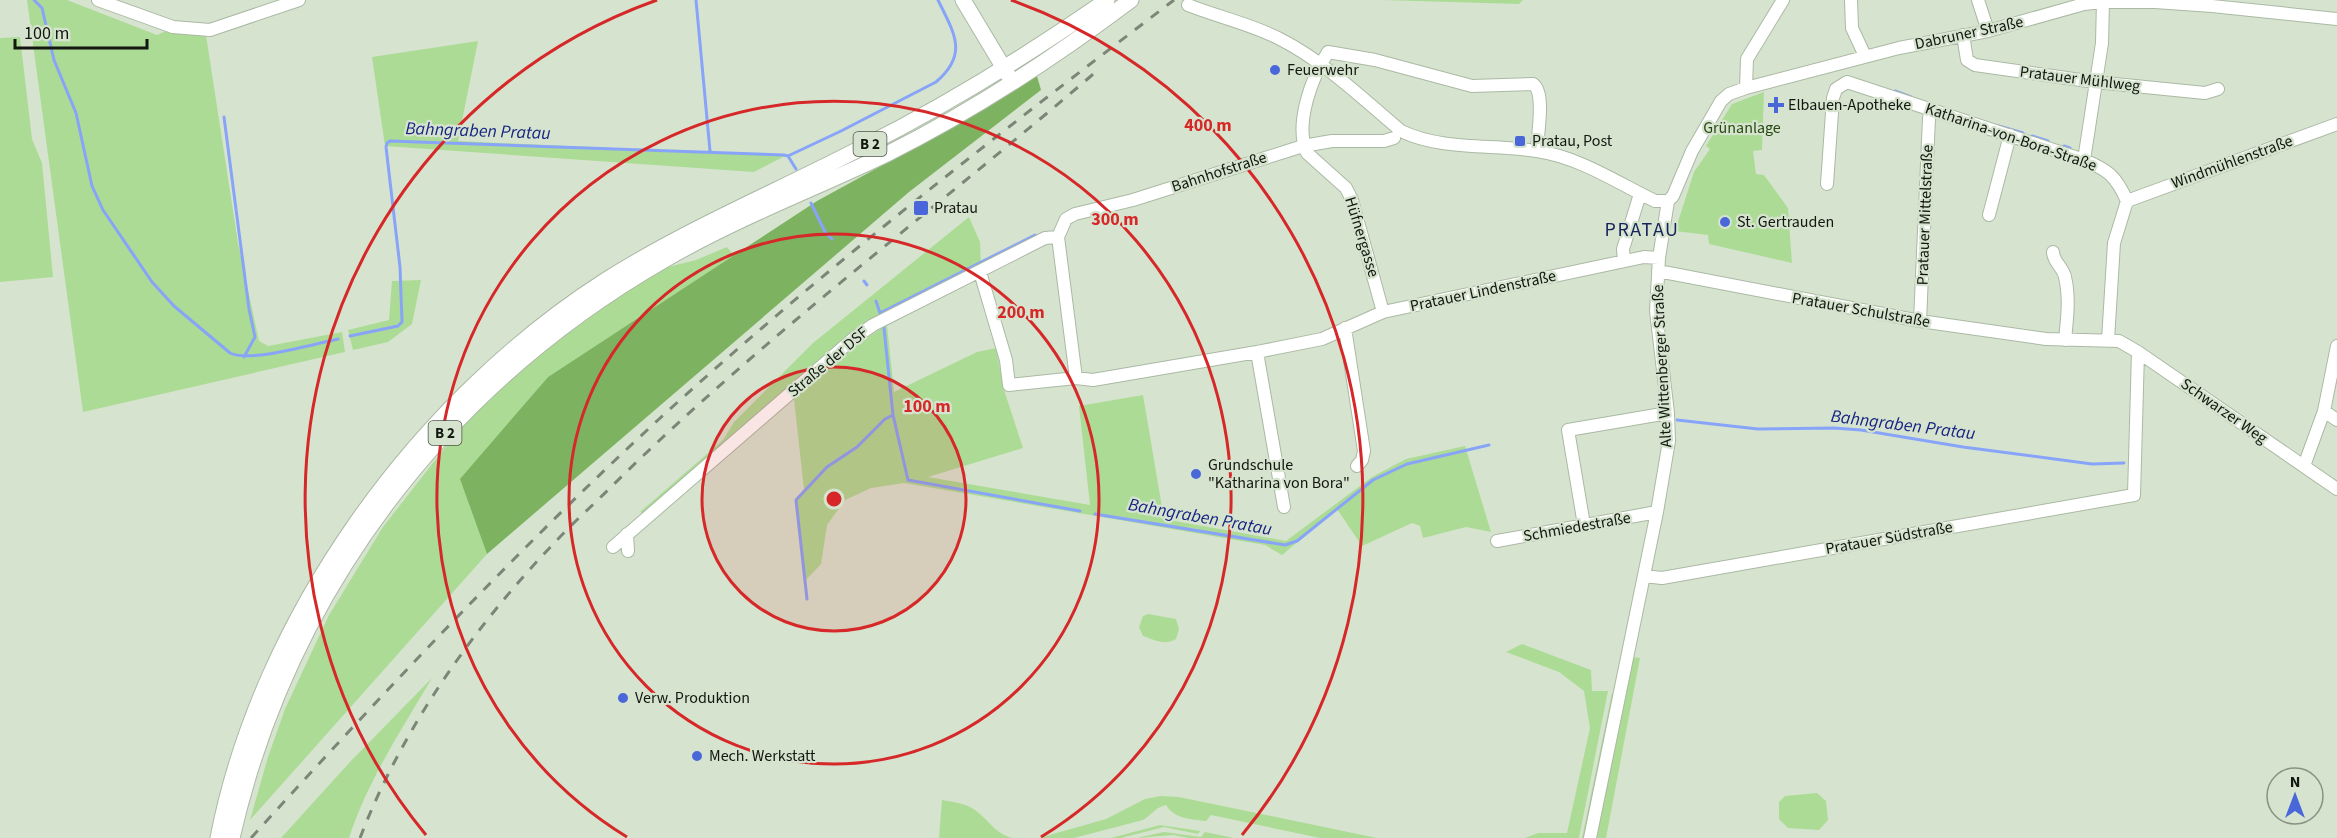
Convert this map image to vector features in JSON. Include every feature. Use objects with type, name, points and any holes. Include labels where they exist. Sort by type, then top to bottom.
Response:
[{"type":"main road","points":[[963,0],[1013,82]]},
{"type":"main road","name":"B 2","points":[[223,836],[242,751],[257,709],[295,624],[319,580],[379,492],[425,436],[472,387],[553,318],[636,262],[688,233],[904,126],[1004,69],[1107,0]]},
{"type":"main road","name":"B 2","points":[[223,836],[236,820],[265,724],[307,629],[332,585],[391,497],[440,438],[479,398],[524,357],[607,295],[716,233],[908,143],[1013,82],[1131,0]]},
{"type":"street","points":[[98,0],[173,27],[210,30],[299,0]]},
{"type":"street","points":[[1746,88],[1747,59],[1783,0]]},
{"type":"street","points":[[1851,0],[1852,28],[1865,56]]},
{"type":"street","points":[[1978,0],[1988,32]]},
{"type":"street","points":[[2084,160],[2102,43],[2103,2]]},
{"type":"street","name":"Dabruner Straße","points":[[1746,88],[1865,56],[1988,32],[2075,6],[2103,2],[2201,6],[2337,19]]},
{"type":"street","points":[[1188,5],[1277,37],[1321,64],[1401,131],[1422,140],[1557,155],[1655,201],[1668,201]]},
{"type":"street","name":"Pratauer Mühlweg","points":[[1964,35],[1967,60],[1975,65],[2095,82],[2205,93],[2218,88]]},
{"type":"street","points":[[1303,146],[1302,132],[1311,86],[1328,52],[1336,52],[1472,86],[1533,84],[1539,89],[1541,99],[1537,151]]},
{"type":"street","points":[[1827,184],[1833,98],[1836,89],[1847,82],[1844,62]]},
{"type":"street","name":"Katharina-von-Bora-Straße","points":[[1847,82],[2104,168],[2119,183],[2127,201]]},
{"type":"street","name":"Alte Wittenberger Straße","points":[[1590,838],[1657,512],[1668,441],[1668,413],[1656,311],[1659,258],[1668,201],[1673,196],[1692,151],[1721,101],[1729,94],[1746,88]]},
{"type":"street","name":"Pratauer Mittelstraße","points":[[1920,321],[1931,110]]},
{"type":"street","name":"Windmühlenstraße","points":[[2127,201],[2337,124]]},
{"type":"street","points":[[1989,215],[2010,135]]},
{"type":"street","name":"Bahnhofstraße","points":[[1058,237],[1066,219],[1075,214],[1133,200],[1303,146],[1332,141],[1384,141],[1394,138]]},
{"type":"street","name":"Hüfnergasse","points":[[1303,146],[1306,153],[1346,188],[1349,194],[1357,213],[1383,312]]},
{"type":"street","points":[[1624,261],[1623,249],[1640,194]]},
{"type":"street","points":[[2108,340],[2114,243],[2127,201]]},
{"type":"street","name":"Straße der DSF","points":[[613,547],[854,338],[892,314],[980,272],[1045,237],[1058,237]]},
{"type":"street","points":[[1058,237],[1076,378]]},
{"type":"street","points":[[2053,252],[2053,258],[2065,274],[2069,306],[2065,340]]},
{"type":"street","name":"Pratauer Lindenstraße","points":[[980,272],[1006,360],[1009,385],[1076,378],[1093,380],[1257,352],[1322,339],[1383,312],[1624,261],[1650,256],[1659,258]]},
{"type":"street","name":"Pratauer Schulstraße","points":[[1658,271],[1920,321],[2065,340],[2108,340]]},
{"type":"street","points":[[1345,328],[1364,451],[1362,460],[1357,466]]},
{"type":"street","name":"Schwarzer Weg","points":[[2108,340],[2127,344],[2337,489]]},
{"type":"street","points":[[2304,466],[2324,411],[2337,346]]},
{"type":"street","points":[[1257,352],[1284,507]]},
{"type":"street","name":"Pratauer Südstraße","points":[[1644,576],[1662,578],[2134,495],[2138,352]]},
{"type":"street","points":[[2324,411],[2337,420]]},
{"type":"street","points":[[1584,525],[1568,430],[1668,413]]},
{"type":"street","name":"Schmiedestraße","points":[[1497,542],[1657,512]]},
{"type":"street","points":[[627,534],[628,551]]},
{"type":"green space","points":[[27,0],[67,0],[157,35],[166,31],[206,35],[238,243],[259,341],[268,346],[342,332],[345,352],[83,412]]},
{"type":"green space","points":[[1382,0],[1523,0],[1519,4]]},
{"type":"green space","points":[[20,37],[32,139],[42,163],[53,277],[0,282],[0,38]]},
{"type":"green space","points":[[478,41],[458,141],[785,156],[754,172],[385,146],[372,57]]},
{"type":"green space","points":[[1037,76],[1041,90],[909,192],[487,554],[460,479],[548,377],[817,201],[954,126]]},
{"type":"green space","name":"Grünanlage","points":[[1764,92],[1762,150],[1753,151],[1756,174],[1764,175],[1788,208],[1792,263],[1709,244],[1708,235],[1675,231],[1694,172],[1710,149],[1706,146],[1732,104]]},
{"type":"green space","points":[[969,217],[980,242],[981,266],[892,310],[645,514],[640,512],[723,440],[734,422],[813,343]]},
{"type":"green space","points":[[727,247],[734,256],[548,377],[461,479],[487,554],[250,820],[285,709],[329,615],[383,527],[447,445],[479,408],[543,350],[584,318],[664,268],[696,260]]},
{"type":"green space","points":[[421,280],[412,324],[388,342],[353,350],[348,330],[389,320],[392,281]]},
{"type":"green space","points":[[887,325],[894,392],[977,352],[996,348],[1004,390],[1023,448],[928,477],[1090,505],[1079,406],[1143,395],[1164,519],[1286,541],[1372,477],[1406,459],[1465,446],[1491,532],[1466,527],[1423,538],[1420,526],[1412,523],[1362,546],[1337,509],[1282,555],[1265,545],[904,483],[871,488],[845,500],[827,525],[821,564],[804,582],[796,499],[804,489],[794,399],[861,341]]},
{"type":"green space","points":[[1148,614],[1176,619],[1179,629],[1176,639],[1163,642],[1143,636],[1139,627],[1143,616]]},
{"type":"green space","points":[[1522,644],[1591,670],[1592,691],[1608,691],[1579,838],[1525,838],[1538,833],[1567,833],[1590,728],[1584,691],[1559,672],[1506,652]]},
{"type":"green space","points":[[1633,657],[1640,658],[1606,838],[1595,838]]},
{"type":"green space","points":[[432,678],[375,776],[349,838],[281,838],[349,763]]},
{"type":"green space","points":[[1612,693],[1614,694],[1584,838],[1582,838]]},
{"type":"green space","points":[[1817,793],[1826,801],[1828,820],[1819,830],[1788,828],[1779,819],[1779,802],[1785,796]]},
{"type":"green space","points":[[1161,796],[1179,797],[1377,838],[1320,838],[1211,815],[1206,821],[1194,820],[1178,816],[1166,805],[1156,809],[1143,820],[1074,838],[1039,838],[1106,819],[1145,799]]},
{"type":"green space","points":[[942,800],[971,808],[997,830],[1013,838],[939,838]]},
{"type":"green space","points":[[1160,825],[1200,831],[1198,834],[1164,827],[1121,838],[1111,838]]},
{"type":"green space","points":[[1164,832],[1201,837],[1205,832],[1234,838],[1189,838],[1173,835],[1136,838]]},
{"type":"waterway","name":"Bahngraben Pratau","points":[[34,0],[42,8],[54,60],[76,113],[92,186],[103,210],[152,282],[174,306],[230,353],[252,356],[338,339]]},
{"type":"waterway","points":[[696,0],[710,151]]},
{"type":"waterway","points":[[788,156],[936,82],[946,72],[952,62],[955,43],[953,33],[938,0]]},
{"type":"waterway","points":[[1895,91],[1911,97]]},
{"type":"waterway","points":[[224,117],[249,309],[255,337],[244,357]]},
{"type":"waterway","points":[[1999,126],[2023,133]]},
{"type":"waterway","points":[[2032,136],[2048,141]]},
{"type":"waterway","name":"Bahngraben Pratau","points":[[350,336],[398,326],[402,322],[400,267],[386,147],[390,141],[784,155],[788,156],[796,169]]},
{"type":"waterway","points":[[2064,146],[2070,148]]},
{"type":"waterway","name":"Bahngraben Pratau","points":[[811,203],[825,232],[832,239]]},
{"type":"waterway","points":[[876,301],[880,313],[1035,235]]},
{"type":"waterway","name":"Bahngraben Pratau","points":[[864,281],[867,285]]},
{"type":"waterway","name":"Bahngraben Pratau","points":[[884,328],[893,415],[908,480],[1080,511]]},
{"type":"waterway","points":[[807,599],[796,500],[827,467],[857,447],[885,419],[893,415]]},
{"type":"waterway","name":"Bahngraben Pratau","points":[[1677,420],[1758,429],[1861,430],[1963,447],[2092,464],[2124,463]]},
{"type":"waterway","name":"Bahngraben Pratau","points":[[1095,514],[1285,545],[1297,541],[1373,480],[1407,464],[1489,445]]},
{"type":"railway","points":[[251,838],[450,624],[552,521],[658,420],[783,310],[912,204],[1174,0]]},
{"type":"railway","points":[[360,838],[377,796],[444,678],[499,605],[559,538],[667,433],[727,379],[1098,70]]},
{"type":"place","name":"Feuerwehr","points":[[1275,70]]},
{"type":"place","name":"Elbauen-Apotheke","points":[[1776,105]]},
{"type":"place","name":"Pratau, Post","points":[[1520,141]]},
{"type":"place","name":"Pratau","points":[[921,208]]},
{"type":"place","name":"St. Gertrauden","points":[[1725,222]]},
{"type":"place","name":"Grundschule \"Katharina von Bora\"","points":[[1196,474]]},
{"type":"place","name":"Verw. Produktion","points":[[623,698]]},
{"type":"place","name":"Mech. Werkstatt","points":[[697,756]]},
{"type":"district","name":"PRATAU","points":[[1642,230]]}]
